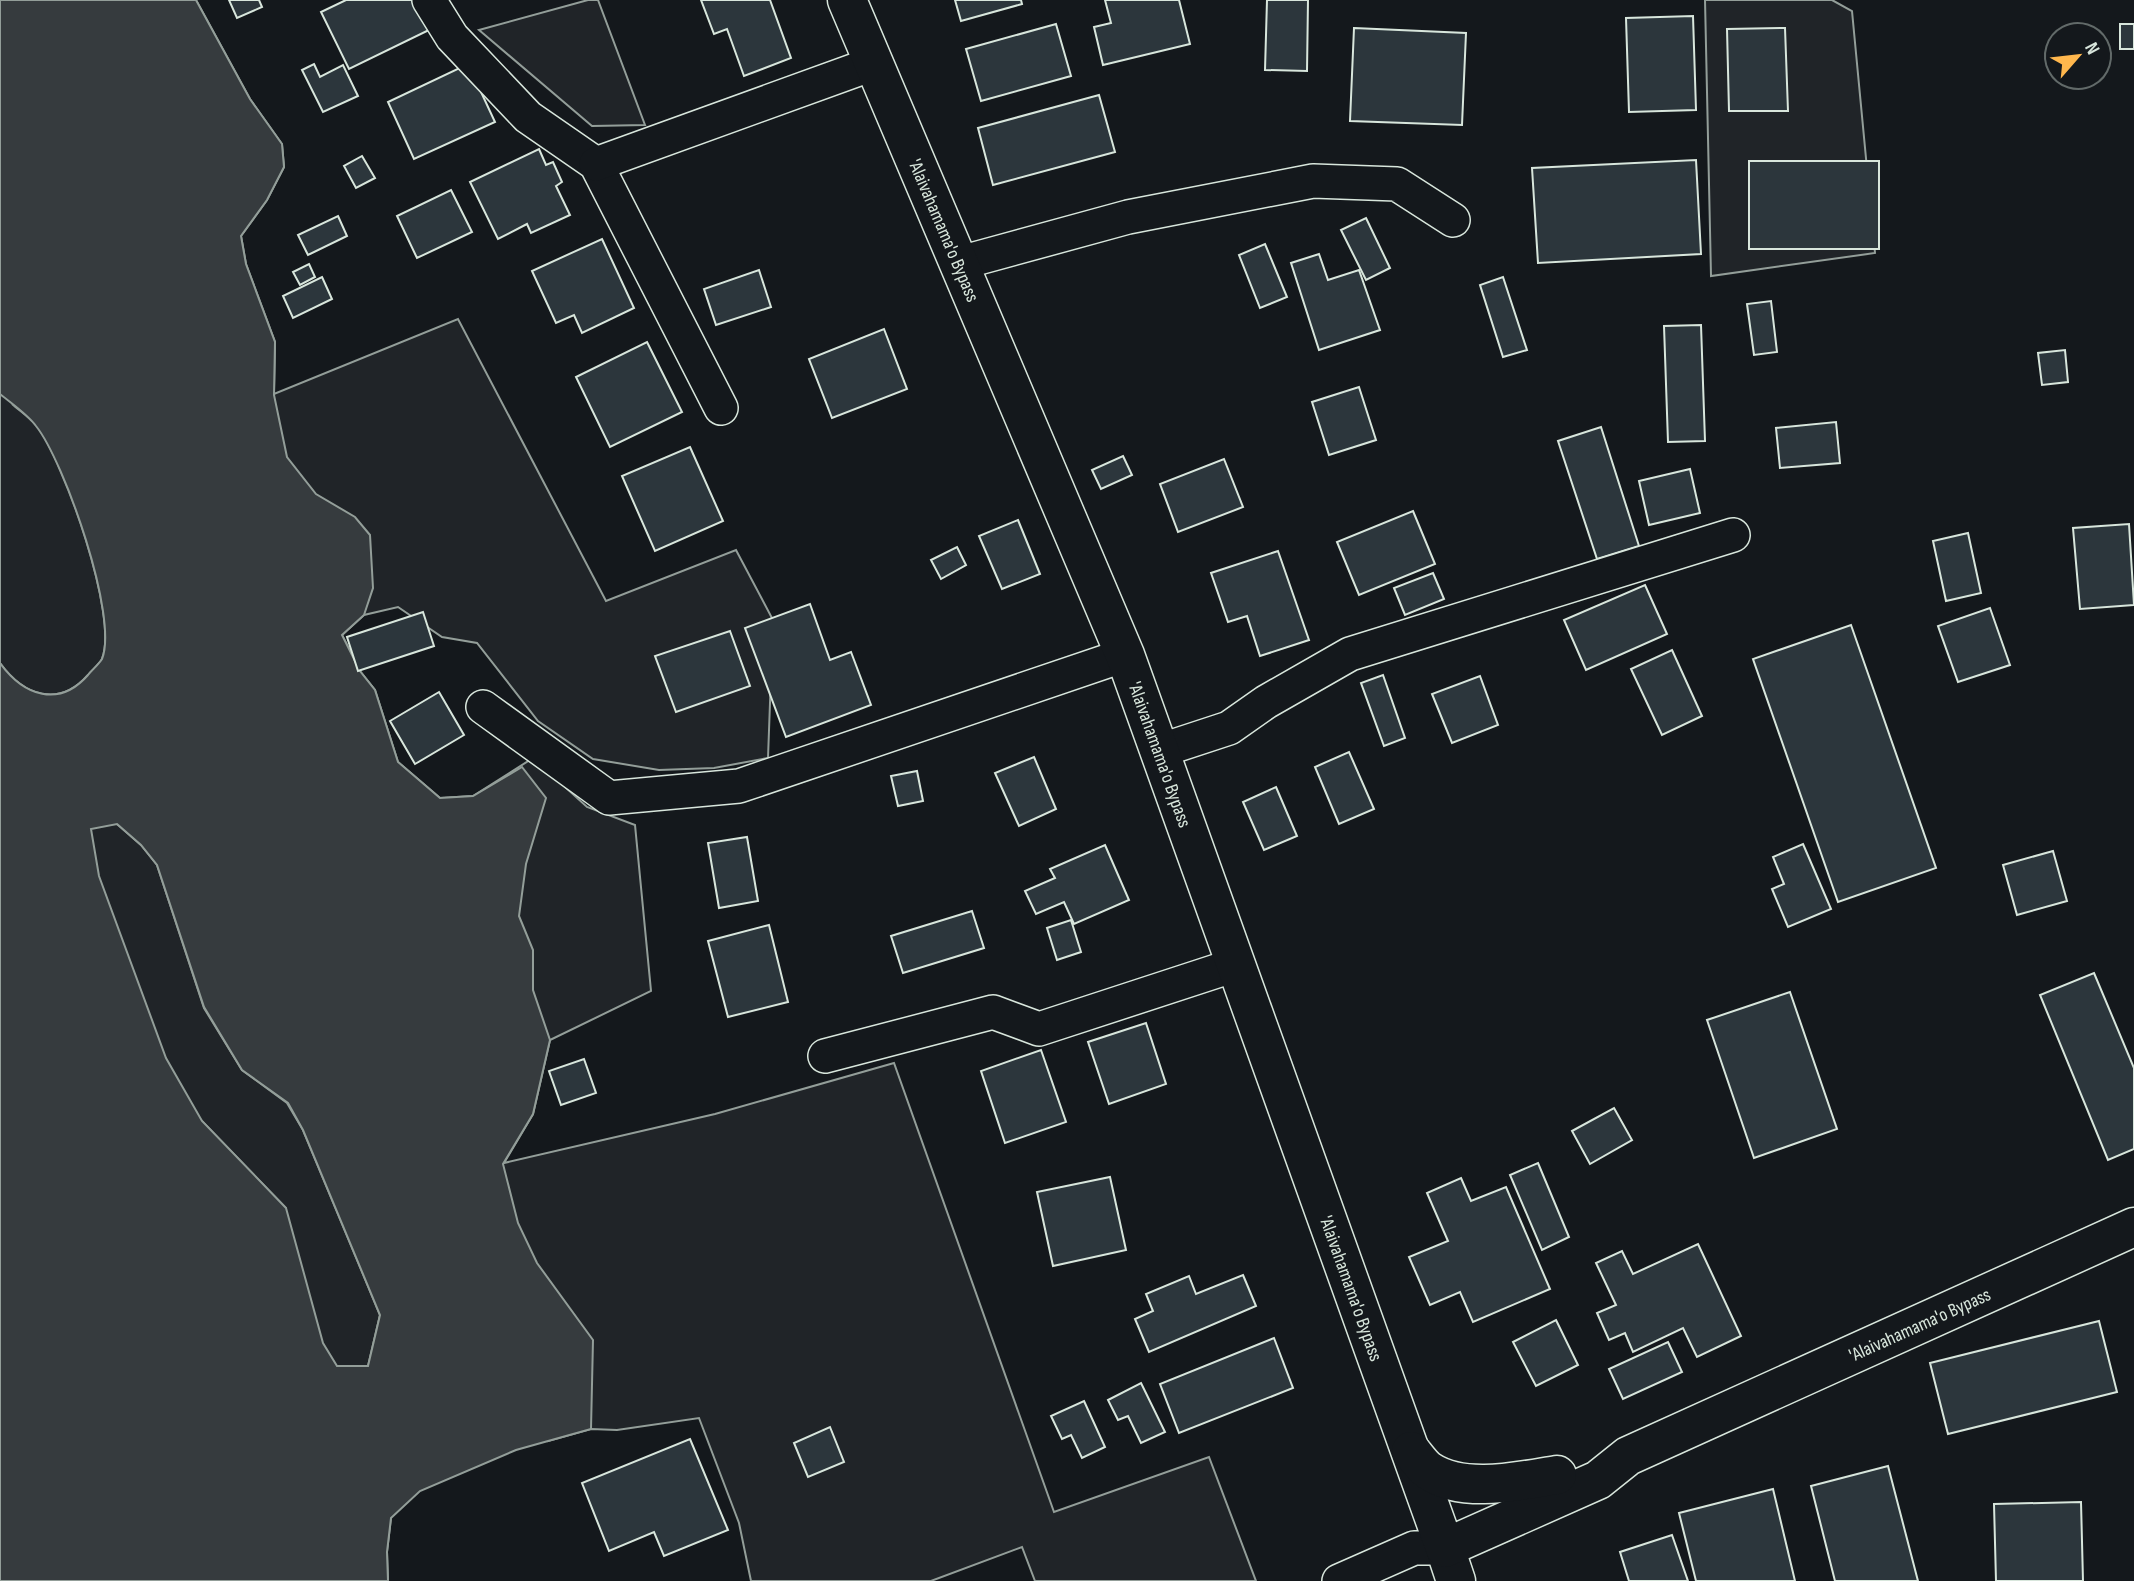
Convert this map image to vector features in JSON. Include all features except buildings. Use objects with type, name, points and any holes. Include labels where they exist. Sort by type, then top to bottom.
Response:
[{"type":"main road","name":"'Alaivahamama'o Bypass","points":[[847,0],[1125,655],[1411,1451],[1438,1550]]},
{"type":"main road","name":"'Alaivahamama'o Bypass","points":[[1438,1550],[1598,1480],[1628,1456],[2134,1227]]},
{"type":"main road","points":[[1411,1451],[1428,1470],[1445,1478],[1468,1483],[1557,1475]]},
{"type":"main road","name":"'Alaivahamama'o Bypass","points":[[1438,1550],[1557,1475],[1590,1462],[1628,1456]]},
{"type":"street","points":[[429,0],[452,37],[528,117],[596,164],[721,408]]},
{"type":"street","points":[[596,164],[876,63]]},
{"type":"street","points":[[960,263],[1128,217],[1313,181],[1396,184],[1453,220]]},
{"type":"street","points":[[1159,751],[1229,728],[1266,702],[1350,654],[1733,535]]},
{"type":"street","points":[[483,707],[609,797],[622,796],[739,786],[1125,655]]},
{"type":"street","points":[[825,1056],[993,1012],[1039,1029],[1235,965]]},
{"type":"street","points":[[1339,1581],[1438,1550]]},
{"type":"shaded area","points":[[0,0],[196,0],[250,99],[282,144],[284,167],[267,200],[241,236],[246,264],[275,342],[274,395],[287,457],[316,494],[355,517],[370,535],[373,588],[364,615],[342,635],[360,671],[375,690],[398,762],[440,798],[473,796],[522,767],[546,798],[526,864],[519,916],[533,950],[533,990],[550,1040],[533,1114],[503,1164],[518,1223],[537,1263],[593,1340],[591,1429],[516,1450],[420,1491],[391,1518],[387,1552],[388,1581],[0,1581],[0,663],[9,674],[31,690],[42,694],[65,692],[77,685],[101,661],[105,638],[96,576],[61,471],[36,426],[0,394]],"holes":[[[117,824],[141,845],[157,865],[204,1007],[242,1070],[288,1103],[303,1130],[380,1315],[368,1366],[337,1366],[323,1343],[286,1208],[202,1121],[166,1058],[99,876],[91,829]]]},
{"type":"shaded area","points":[[196,0],[250,99],[282,144],[284,167],[267,200],[241,236],[246,264],[275,342],[274,394],[458,319],[606,601],[736,550],[773,620],[768,758],[714,768],[659,770],[593,759],[538,721],[477,643],[442,637],[398,607],[364,615],[342,635],[360,671],[375,690],[398,762],[440,798],[473,796],[533,758],[587,807],[635,825],[651,991],[550,1040],[533,1114],[504,1163],[715,1114],[894,1063],[1054,1512],[1209,1457],[1256,1581],[1035,1581],[1022,1547],[931,1581],[751,1581],[739,1523],[699,1418],[617,1430],[591,1429],[548,1441],[217,555],[12,404],[36,425],[61,470],[86,539],[96,576],[105,638],[100,663],[77,685],[65,692],[42,694],[31,690],[9,674],[0,663],[0,26]]},
{"type":"shaded area","points":[[588,0],[598,0],[645,125],[592,126],[479,30]]},
{"type":"shaded area","points":[[1705,0],[1832,0],[1852,11],[1875,253],[1711,276]]},
{"type":"shaded area","points":[[0,707],[141,845],[157,865],[204,1008],[242,1070],[287,1103],[303,1130],[380,1315],[368,1366],[391,1518],[387,1552],[388,1581],[223,1581],[286,1208],[203,1122],[205,1164]]}]
